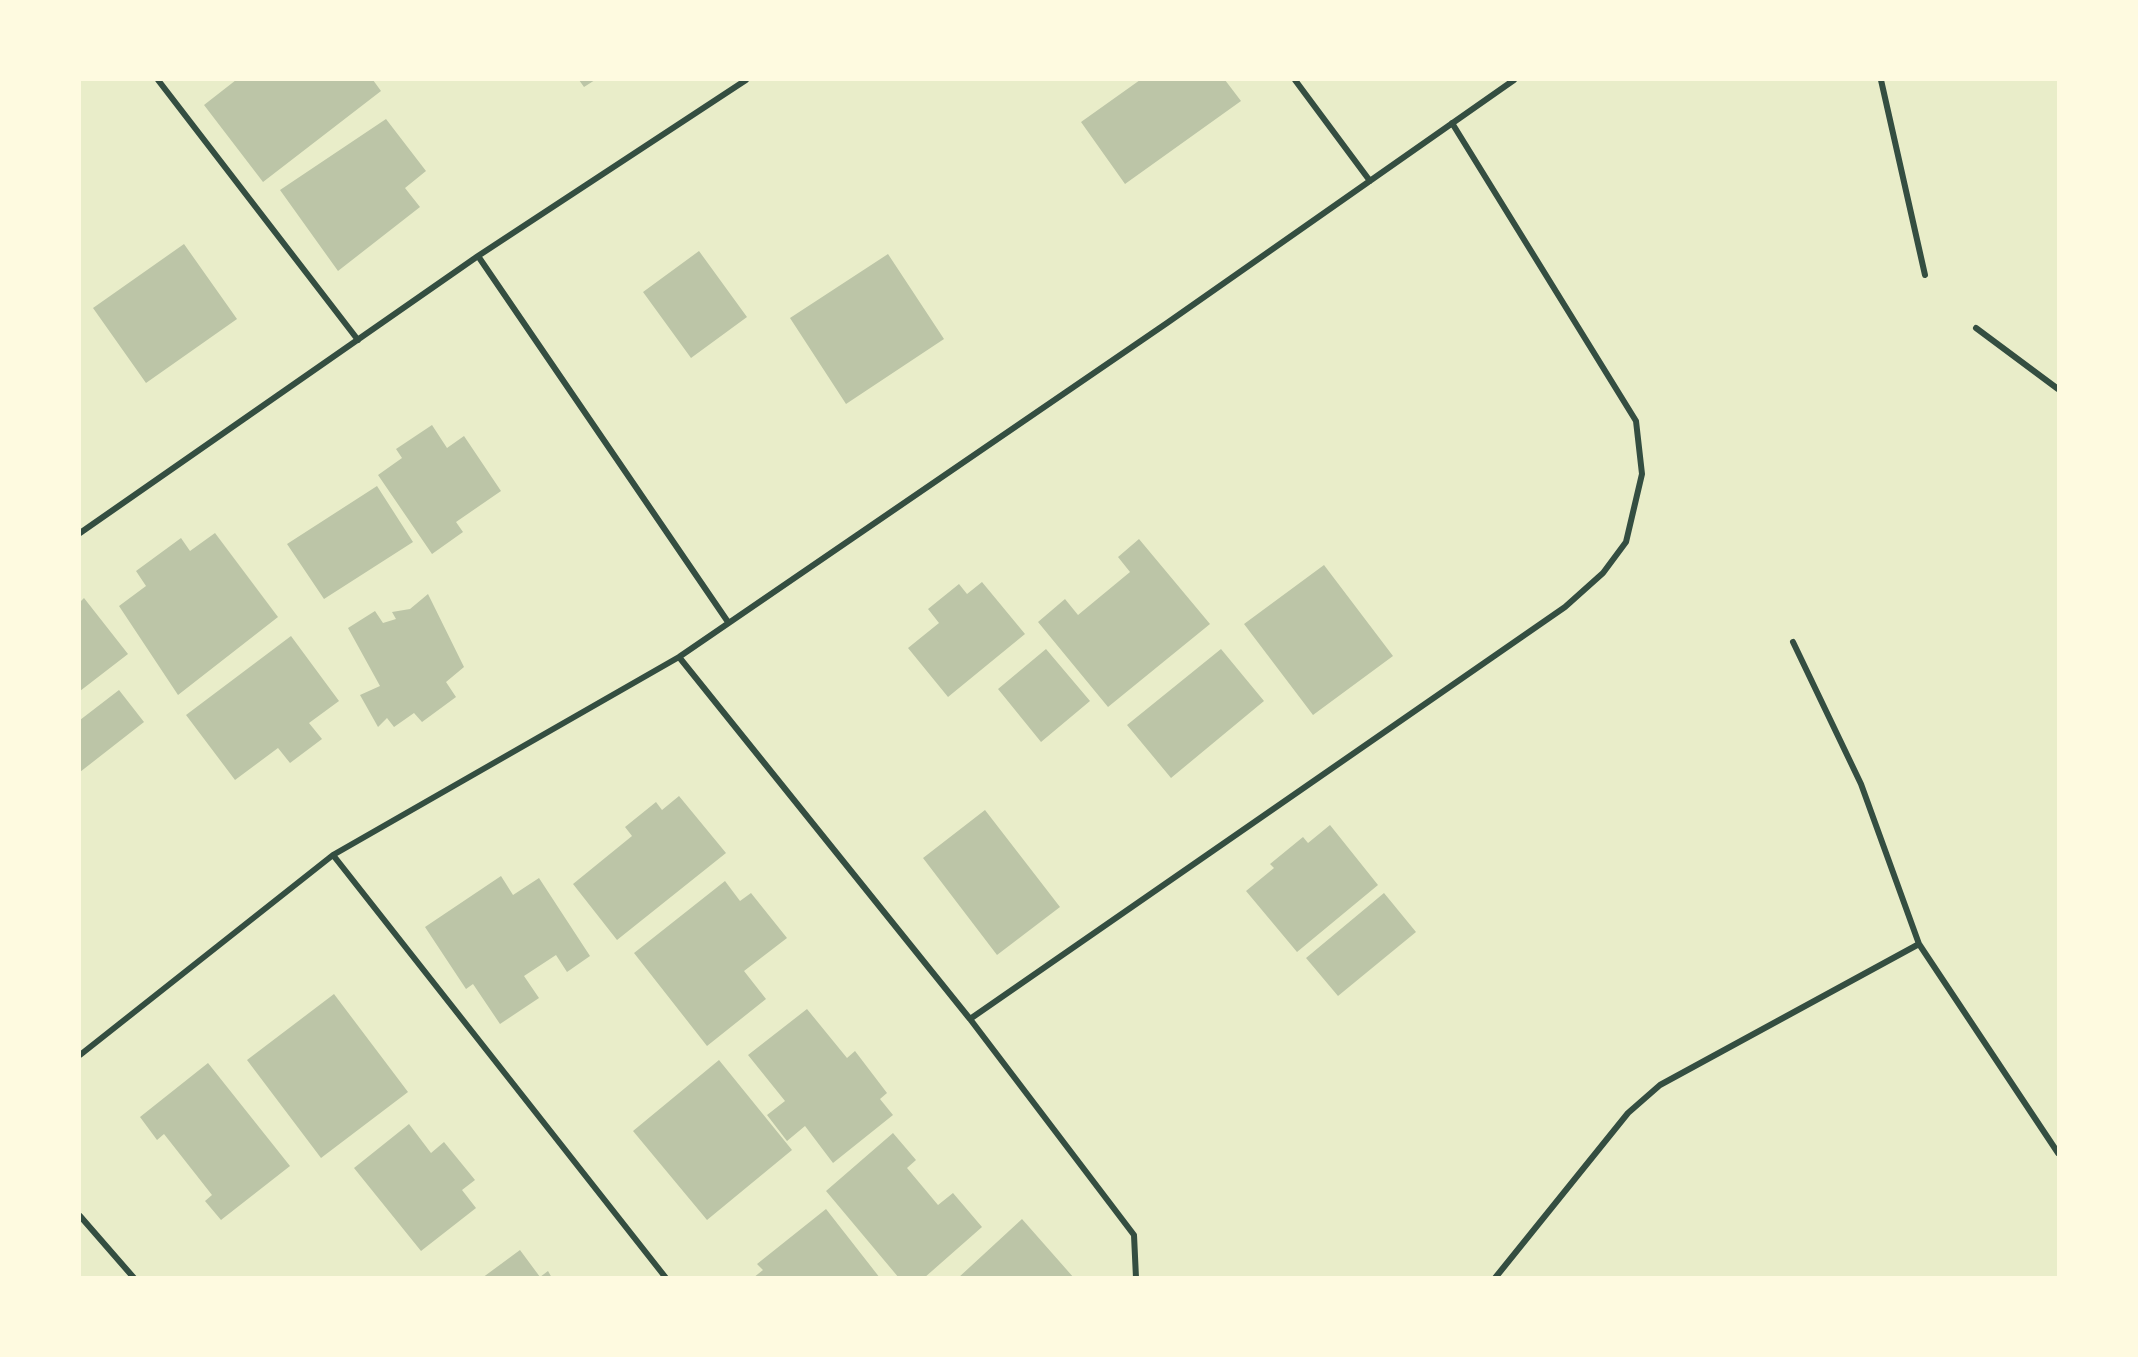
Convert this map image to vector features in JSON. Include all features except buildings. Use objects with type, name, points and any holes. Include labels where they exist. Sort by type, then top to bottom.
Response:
[{"type":"street","points":[[158,80],[358,340]]},
{"type":"street","points":[[80,533],[478,256],[746,80]]},
{"type":"street","points":[[1295,80],[1370,181]]},
{"type":"street","points":[[80,1055],[333,855],[679,657],[1514,80]]},
{"type":"street","points":[[1881,80],[1925,275]]},
{"type":"street","points":[[970,1019],[1565,607],[1603,573],[1626,542],[1642,474],[1636,421],[1452,123]]},
{"type":"street","points":[[478,256],[728,622]]},
{"type":"street","points":[[1976,328],[2058,389]]},
{"type":"street","points":[[1793,642],[1861,784],[1919,945],[2058,1153]]},
{"type":"street","points":[[679,657],[970,1019],[1134,1234],[1136,1278]]},
{"type":"street","points":[[333,855],[666,1278]]},
{"type":"street","points":[[1495,1278],[1628,1113],[1660,1085],[1919,945]]},
{"type":"street","points":[[80,1216],[135,1278]]}]
